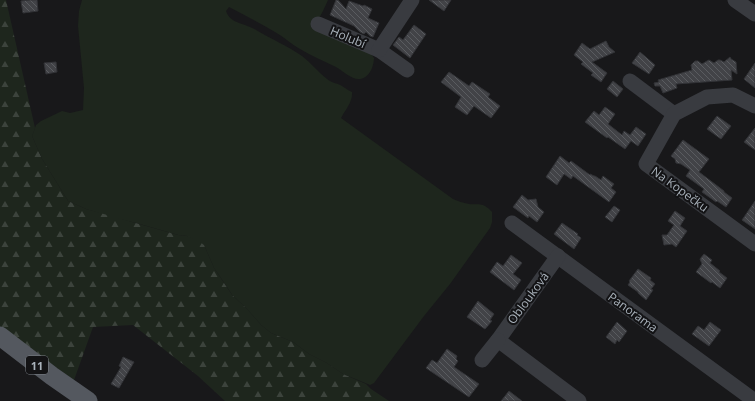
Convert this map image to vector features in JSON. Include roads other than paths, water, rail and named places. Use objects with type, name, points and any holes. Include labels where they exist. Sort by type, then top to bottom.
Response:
[{"type":"main road","name":"11","points":[[0,336],[78,398]]},
{"type":"street","points":[[379,50],[412,0]]},
{"type":"street","points":[[735,0],[755,14]]},
{"type":"street","name":"Holubí","points":[[318,24],[379,50],[407,70]]},
{"type":"street","points":[[630,81],[674,114],[707,97],[733,95],[755,106]]},
{"type":"street","name":"Na Kopečku","points":[[674,114],[646,164],[755,244]]},
{"type":"street","name":"Panorama","points":[[512,223],[755,401]]},
{"type":"street","name":"Oblouková","points":[[482,360],[558,256]]},
{"type":"street","points":[[498,340],[579,401]]}]
